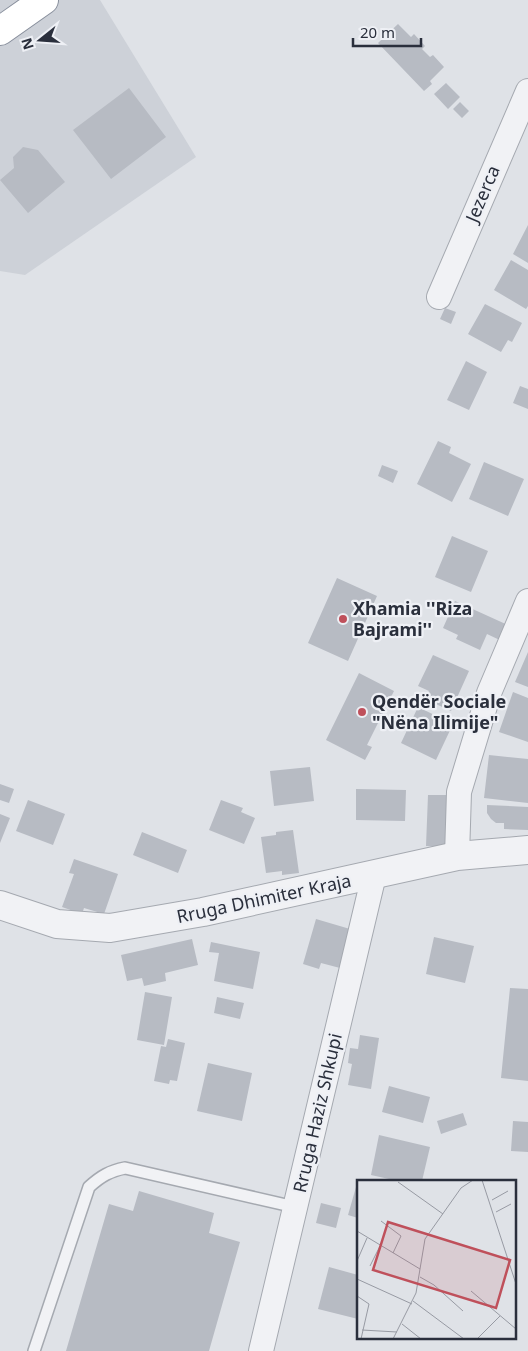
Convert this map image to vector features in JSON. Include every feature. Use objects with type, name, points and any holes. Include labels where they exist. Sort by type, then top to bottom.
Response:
[{"type":"highway","points":[[0,31],[44,0]]},
{"type":"street","name":"Jezerca","points":[[439,297],[528,91]]},
{"type":"street","points":[[457,856],[460,792],[489,693],[528,601]]},
{"type":"street","name":"Rruga Dhimiter Kraja","points":[[0,906],[57,924],[110,928],[203,912],[457,856],[528,850]]},
{"type":"street","name":"Rruga Haziz Shkupi","points":[[261,1351],[374,875]]},
{"type":"lane","points":[[34,1351],[89,1187],[100,1177],[111,1171],[126,1168],[295,1207]]},
{"type":"shaded area","points":[[0,0],[100,0],[196,157],[25,275],[0,271]]},
{"type":"building","points":[[398,24],[411,37],[414,34],[425,46],[422,49],[430,57],[433,55],[444,67],[430,81],[432,84],[424,91],[378,43]]},
{"type":"building","points":[[446,83],[460,97],[448,109],[434,94]]},
{"type":"building","points":[[129,88],[166,137],[111,179],[73,130]]},
{"type":"building","points":[[460,102],[469,111],[462,118],[453,109]]},
{"type":"building","points":[[23,147],[38,150],[65,182],[28,213],[0,180],[14,168],[13,157]]},
{"type":"building","points":[[528,225],[528,263],[513,254]]},
{"type":"building","points":[[511,260],[528,270],[528,306],[526,309],[494,290]]},
{"type":"building","points":[[485,304],[522,323],[512,342],[508,340],[501,352],[468,334]]},
{"type":"building","points":[[445,308],[456,312],[451,324],[440,319]]},
{"type":"building","points":[[466,361],[487,372],[469,410],[447,400]]},
{"type":"building","points":[[520,386],[528,389],[528,409],[513,403]]},
{"type":"building","points":[[438,441],[451,447],[449,453],[471,464],[452,502],[417,484]]},
{"type":"building","points":[[484,462],[524,479],[508,516],[469,499]]},
{"type":"building","points":[[382,465],[398,471],[393,483],[378,476]]},
{"type":"building","points":[[452,536],[488,551],[471,592],[435,577]]},
{"type":"building","name":"Xhamia ''Riza Bajrami''","points":[[337,578],[377,596],[348,661],[308,643]]},
{"type":"building","points":[[455,601],[512,627],[506,643],[487,634],[480,650],[456,639],[458,635],[443,628]]},
{"type":"building","points":[[528,652],[528,687],[515,682]]},
{"type":"building","points":[[433,655],[469,671],[451,711],[425,699],[429,691],[418,686]]},
{"type":"building","points":[[359,673],[394,691],[367,745],[372,747],[365,760],[326,740]]},
{"type":"building","points":[[513,692],[528,698],[528,742],[499,732]]},
{"type":"building","points":[[418,707],[453,724],[436,760],[401,743]]},
{"type":"building","points":[[489,755],[528,759],[528,803],[484,798]]},
{"type":"building","points":[[310,767],[314,801],[274,806],[270,771]]},
{"type":"building","points":[[0,784],[14,789],[9,803],[0,800]]},
{"type":"building","points":[[356,789],[406,790],[405,821],[356,820]]},
{"type":"building","points":[[428,795],[449,795],[448,847],[426,846]]},
{"type":"building","points":[[28,800],[65,814],[53,845],[16,831]]},
{"type":"building","points":[[221,800],[243,808],[241,812],[255,818],[244,844],[209,830]]},
{"type":"building","points":[[487,805],[528,807],[528,830],[504,829],[504,823],[496,823],[491,819],[487,813]]},
{"type":"building","points":[[0,814],[10,818],[0,843]]},
{"type":"building","points":[[293,830],[299,873],[282,875],[282,871],[266,873],[261,837],[276,835],[276,832]]},
{"type":"building","points":[[142,832],[187,850],[178,873],[133,855]]},
{"type":"building","points":[[74,859],[118,874],[104,914],[84,908],[82,914],[62,907],[74,874],[69,873]]},
{"type":"building","points":[[316,919],[350,929],[340,968],[321,963],[319,969],[303,964]]},
{"type":"building","points":[[434,937],[474,946],[465,983],[426,974]]},
{"type":"building","points":[[192,939],[198,965],[165,973],[166,981],[144,986],[142,978],[127,981],[121,955]]},
{"type":"building","points":[[211,942],[260,952],[253,989],[214,981],[219,953],[209,952]]},
{"type":"building","points":[[510,988],[528,989],[528,1081],[501,1078]]},
{"type":"building","points":[[145,992],[172,997],[164,1045],[137,1040]]},
{"type":"building","points":[[217,997],[244,1003],[240,1019],[214,1013]]},
{"type":"building","points":[[360,1035],[379,1038],[371,1089],[348,1085],[352,1064],[348,1063],[350,1048],[358,1049]]},
{"type":"building","points":[[168,1039],[185,1043],[177,1081],[170,1080],[169,1084],[154,1081],[161,1046],[166,1047]]},
{"type":"building","points":[[208,1063],[252,1073],[242,1121],[197,1111]]},
{"type":"building","points":[[389,1086],[430,1097],[423,1123],[382,1112]]},
{"type":"building","points":[[463,1113],[467,1125],[441,1134],[437,1121]]},
{"type":"building","points":[[513,1121],[528,1122],[528,1152],[511,1151]]},
{"type":"building","points":[[379,1135],[430,1147],[422,1180],[394,1180],[371,1175]]},
{"type":"building","points":[[356,1187],[357,1218],[348,1215]]},
{"type":"building","points":[[139,1191],[214,1213],[209,1233],[240,1242],[209,1351],[66,1351],[109,1204],[133,1211]]},
{"type":"building","points":[[321,1203],[341,1208],[336,1228],[316,1223]]},
{"type":"building","points":[[329,1267],[357,1275],[357,1319],[318,1309]]},
{"type":"place","name":"Xhamia ''Riza Bajrami''","points":[[343,619]]},
{"type":"place","name":"Qendër Sociale \"Nëna Ilimije\"","points":[[362,712]]}]
